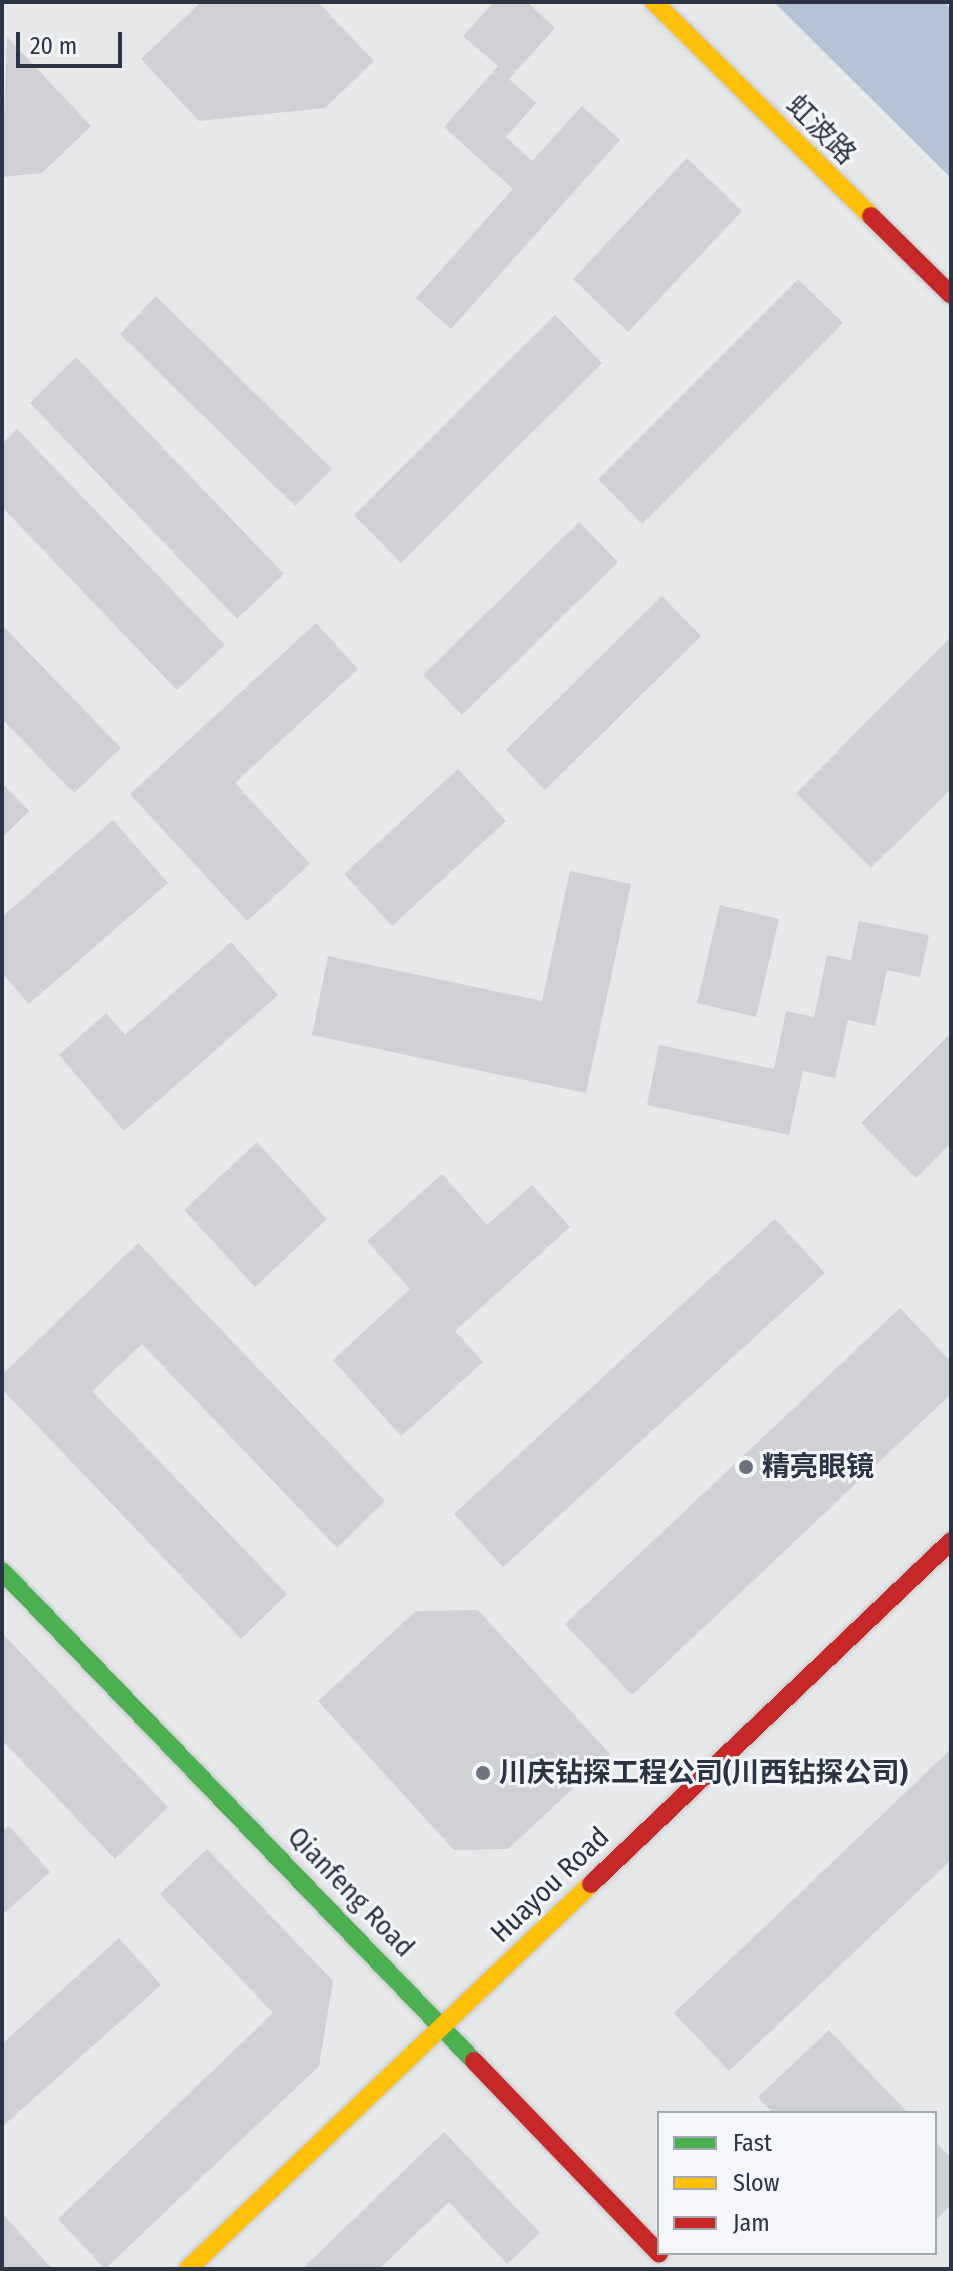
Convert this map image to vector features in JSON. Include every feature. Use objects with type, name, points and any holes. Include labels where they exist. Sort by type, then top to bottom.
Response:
[{"type":"street","name":"虹波路","points":[[654,2],[951,295]]},
{"type":"street","name":"Huayou Road","points":[[188,2269],[951,1541]]},
{"type":"street","name":"Qianfeng Road","points":[[2,1571],[657,2251]]},
{"type":"water","points":[[774,2],[943,2],[951,9],[951,178]]},
{"type":"building","points":[[201,2],[318,2],[374,61],[325,108],[199,121],[141,59]]},
{"type":"building","points":[[494,2],[527,2],[555,28],[509,79],[536,103],[506,137],[532,161],[582,106],[620,140],[451,329],[416,298],[513,189],[444,127],[498,66],[463,36]]},
{"type":"building","points":[[7,37],[91,126],[42,173],[2,177]]},
{"type":"building","points":[[687,158],[742,211],[628,332],[573,279]]},
{"type":"building","points":[[798,279],[843,323],[642,524],[598,479]]},
{"type":"building","points":[[156,296],[332,469],[295,506],[120,334]]},
{"type":"building","points":[[555,315],[602,363],[401,563],[354,515]]},
{"type":"building","points":[[76,357],[284,574],[237,619],[30,403]]},
{"type":"building","points":[[17,429],[225,645],[177,690],[2,507],[2,444]]},
{"type":"building","points":[[579,522],[618,562],[462,715],[423,675]]},
{"type":"building","points":[[662,596],[701,636],[545,790],[506,750]]},
{"type":"building","points":[[316,623],[358,669],[235,783],[310,864],[247,921],[130,794]]},
{"type":"building","points":[[2,625],[121,748],[74,793],[2,719]]},
{"type":"building","points":[[951,637],[951,789],[871,868],[796,793]]},
{"type":"building","points":[[458,769],[506,821],[392,926],[344,874]]},
{"type":"building","points":[[2,783],[29,811],[2,838]]},
{"type":"building","points":[[113,820],[168,883],[29,1004],[2,973],[2,917]]},
{"type":"building","points":[[570,871],[631,884],[586,1093],[312,1035],[328,956],[542,1001]]},
{"type":"building","points":[[720,905],[779,919],[756,1017],[697,1003]]},
{"type":"building","points":[[859,921],[929,935],[920,977],[887,970],[875,1026],[848,1020],[835,1078],[803,1071],[789,1135],[647,1105],[659,1045],[774,1069],[786,1011],[814,1017],[827,955],[851,960]]},
{"type":"building","points":[[231,942],[278,995],[124,1131],[59,1055],[106,1013],[125,1035]]},
{"type":"building","points":[[951,1033],[951,1143],[916,1178],[861,1123]]},
{"type":"building","points":[[257,1142],[327,1219],[255,1287],[184,1210]]},
{"type":"building","points":[[442,1174],[487,1225],[532,1185],[570,1227],[455,1331],[483,1362],[401,1436],[333,1360],[410,1289],[367,1241]]},
{"type":"building","points":[[775,1219],[825,1273],[503,1567],[454,1514]]},
{"type":"building","points":[[138,1243],[385,1501],[337,1548],[142,1344],[92,1391],[287,1594],[241,1639],[2,1389],[2,1375]]},
{"type":"building","points":[[900,1308],[951,1362],[951,1394],[632,1695],[565,1624]]},
{"type":"building","points":[[478,1610],[610,1754],[508,1849],[454,1850],[318,1701],[416,1611]]},
{"type":"building","points":[[2,1633],[168,1807],[115,1859],[2,1740]]},
{"type":"building","points":[[951,1749],[951,1860],[729,2071],[674,2013]]},
{"type":"building","points":[[9,1826],[50,1872],[2,1915],[2,1832]]},
{"type":"building","points":[[207,1849],[333,1981],[319,2066],[105,2269],[58,2219],[273,2013],[160,1894]]},
{"type":"building","points":[[119,1938],[161,1985],[2,2127],[2,2044]]},
{"type":"building","points":[[829,2030],[906,2111],[771,2111],[758,2097]]},
{"type":"building","points":[[444,2132],[540,2233],[507,2264],[449,2202],[379,2269],[302,2269]]},
{"type":"building","points":[[937,2143],[951,2158],[951,2205],[937,2219]]},
{"type":"building","points":[[2,2213],[52,2269],[2,2269]]},
{"type":"traffic: fast","points":[[2,1571],[474,2061]]},
{"type":"traffic: slow","points":[[654,2],[871,216]]},
{"type":"traffic: slow","points":[[188,2269],[591,1884]]},
{"type":"traffic: jam","points":[[871,216],[951,295]]},
{"type":"traffic: jam","points":[[591,1884],[951,1541]]},
{"type":"traffic: jam","points":[[474,2061],[657,2251]]},
{"type":"place","name":"精亮眼镜","points":[[746,1467]]},
{"type":"place","name":"川庆钻探工程公司(川西钻探公司)","points":[[483,1773]]}]
